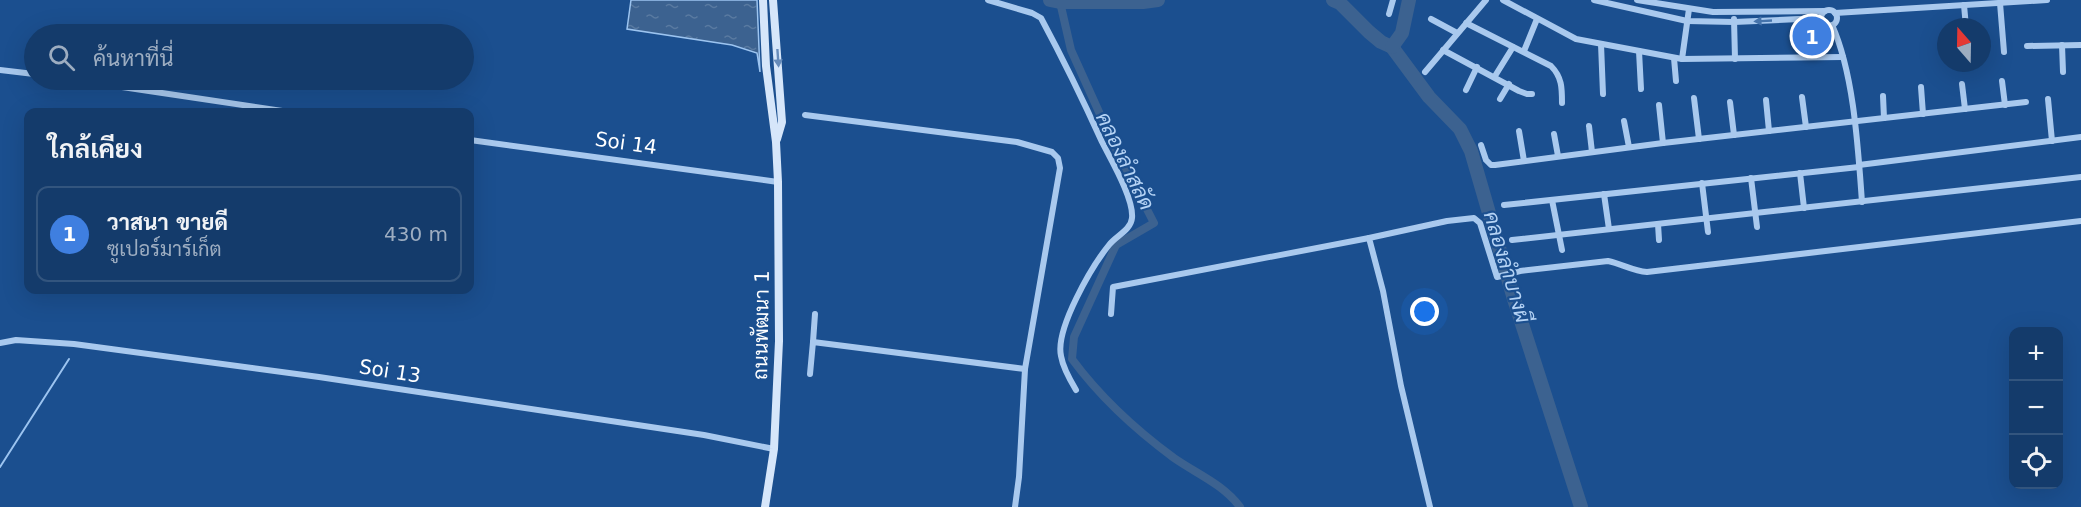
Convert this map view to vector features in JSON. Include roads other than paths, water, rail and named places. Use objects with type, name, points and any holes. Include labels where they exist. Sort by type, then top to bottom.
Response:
[{"type":"main road","points":[[763,0],[766,66],[776,142]]},
{"type":"main road","points":[[773,0],[782,122],[776,142]]},
{"type":"main road","name":"ถนนพัฒนา 1","points":[[765,507],[774,449],[779,341],[776,142]]},
{"type":"street","points":[[988,0],[1032,13],[1041,18],[1087,107],[1132,209],[1132,220],[1101,255],[1072,306],[1063,330],[1060,356],[1076,390]]},
{"type":"street","points":[[1389,14],[1393,0]]},
{"type":"street","points":[[1503,0],[1576,39],[1674,58],[1844,57]]},
{"type":"street","points":[[1594,0],[1687,21],[1734,22],[1821,18],[1830,11]]},
{"type":"street","points":[[1636,9],[1637,0],[1713,12],[1830,11],[2047,0]]},
{"type":"street","points":[[1830,0],[1830,11],[1837,18],[1832,25]]},
{"type":"street","points":[[1425,72],[1466,23],[1481,1]]},
{"type":"street","points":[[2000,3],[2004,52]]},
{"type":"street","points":[[1964,5],[1965,18]]},
{"type":"street","points":[[1682,59],[1689,9]]},
{"type":"street","points":[[1734,12],[1735,59]]},
{"type":"street","points":[[1821,18],[1824,24],[1832,25]]},
{"type":"street","points":[[1431,19],[1457,33]]},
{"type":"street","points":[[1524,51],[1537,19]]},
{"type":"street","points":[[1466,23],[1551,66],[1561,81],[1562,103]]},
{"type":"street","points":[[1832,25],[1844,57],[1854,122],[1862,202]]},
{"type":"street","points":[[1601,44],[1603,94]]},
{"type":"street","points":[[2062,45],[2063,72]]},
{"type":"street","points":[[2027,46],[2081,45]]},
{"type":"street","points":[[1495,76],[1513,47]]},
{"type":"street","points":[[1443,50],[1527,94],[1532,94]]},
{"type":"street","points":[[1638,51],[1641,89]]},
{"type":"street","points":[[1674,58],[1676,81]]},
{"type":"street","points":[[1466,90],[1477,67]]},
{"type":"street","points":[[0,70],[24,73]]},
{"type":"street","points":[[2002,81],[2005,105]]},
{"type":"street","points":[[1500,99],[1509,84]]},
{"type":"street","points":[[1962,84],[1965,109]]},
{"type":"street","points":[[1921,87],[1923,114]]},
{"type":"street","points":[[142,90],[262,108]]},
{"type":"street","points":[[1883,96],[1884,118]]},
{"type":"street","points":[[1802,97],[1806,127]]},
{"type":"street","points":[[1694,98],[1699,139]]},
{"type":"street","points":[[2048,99],[2052,141]]},
{"type":"street","points":[[1766,100],[1769,131]]},
{"type":"street","points":[[1731,102],[1734,135]]},
{"type":"street","points":[[1481,145],[1486,160],[1491,165],[2026,102]]},
{"type":"street","points":[[1659,105],[1663,143]]},
{"type":"street","points":[[805,115],[1014,142],[1052,152],[1058,158],[1060,168],[1025,369],[1019,477],[1015,507]]},
{"type":"street","points":[[1624,121],[1629,147]]},
{"type":"street","points":[[1589,126],[1592,152]]},
{"type":"street","points":[[1519,131],[1524,161]]},
{"type":"street","points":[[1554,134],[1558,156]]},
{"type":"street","points":[[1504,206],[1859,166],[2081,137]]},
{"type":"street","name":"Soi 14","points":[[474,141],[778,182]]},
{"type":"street","points":[[1800,173],[1804,208]]},
{"type":"street","points":[[1512,240],[2081,177]]},
{"type":"street","points":[[1750,178],[1757,227]]},
{"type":"street","points":[[1702,183],[1708,232]]},
{"type":"street","points":[[1604,194],[1609,229]]},
{"type":"street","points":[[1552,200],[1562,250]]},
{"type":"street","points":[[1111,314],[1113,287],[1447,221],[1473,218],[1480,223],[1497,277],[1520,271],[1608,261],[1647,272],[2081,221]]},
{"type":"street","points":[[1658,224],[1659,240]]},
{"type":"street","points":[[1369,238],[1430,507]]},
{"type":"street","points":[[810,374],[814,314]]},
{"type":"street","name":"Soi 13","points":[[0,343],[16,340],[74,344],[319,377],[704,435],[774,449]]},
{"type":"street","points":[[813,342],[1025,369]]},
{"type":"water","points":[[631,0],[757,0],[760,72],[757,53],[732,45],[627,29]]},
{"type":"waterway","points":[[1050,0],[1060,2],[1158,0]]},
{"type":"waterway","name":"คลองลำบางผี","points":[[1333,0],[1340,3],[1381,42],[1392,47],[1429,97],[1460,129],[1471,151],[1514,299],[1581,507]]},
{"type":"waterway","points":[[1392,47],[1402,33],[1409,0]]},
{"type":"waterway","name":"คลองลำสลัด","points":[[1060,2],[1071,50],[1113,143],[1154,223],[1116,245],[1074,337],[1072,359],[1094,387],[1132,424],[1174,458],[1226,492],[1240,507]]},
{"type":"waterway","points":[[0,467],[69,359]]},
{"type":"place","name":"วาสนา ขายดี","points":[[1812,36]]}]
